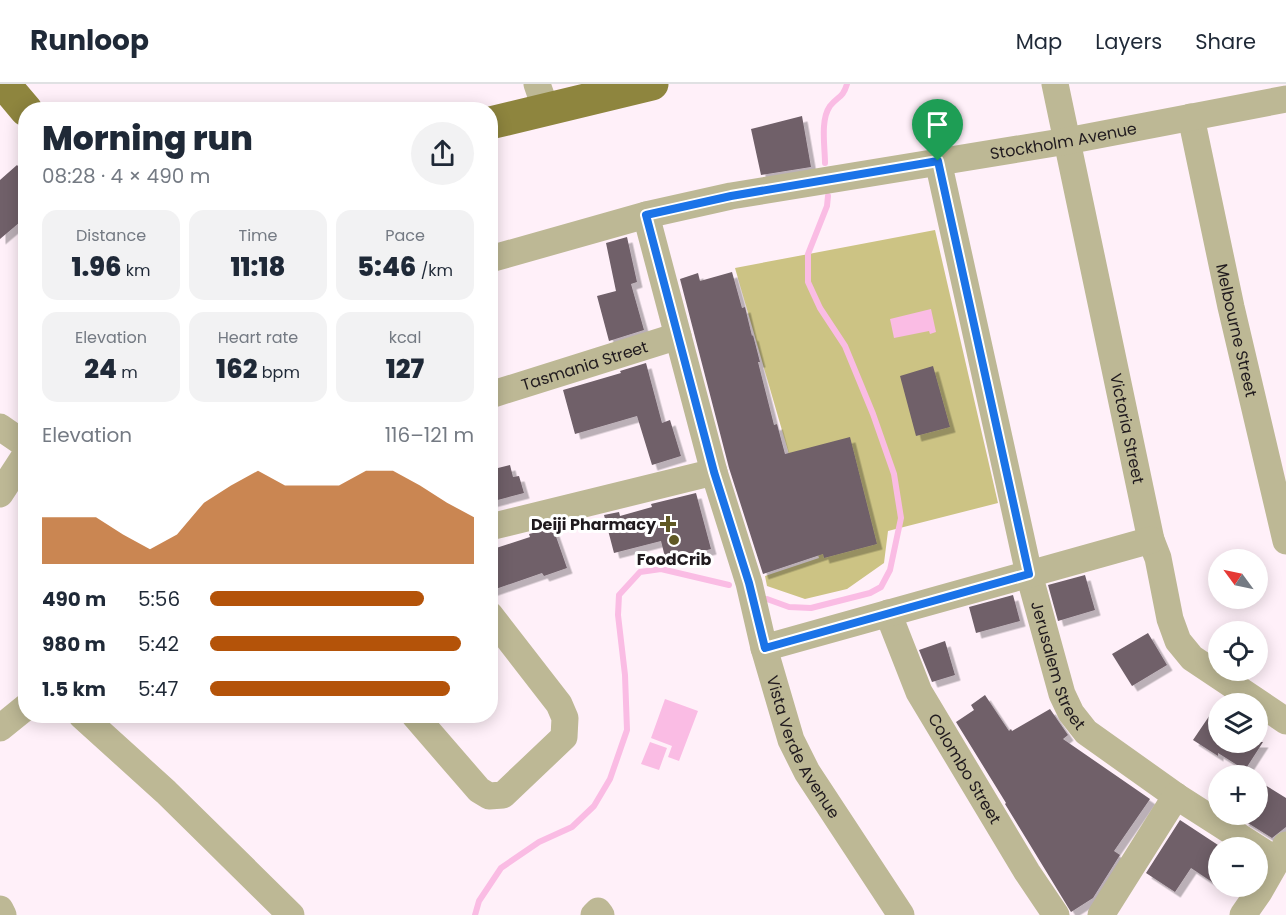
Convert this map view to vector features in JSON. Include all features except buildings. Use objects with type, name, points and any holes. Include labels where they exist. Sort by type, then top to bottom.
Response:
[{"type":"main road","points":[[4,84],[19,102]]},
{"type":"main road","points":[[498,119],[542,97],[652,84]]},
{"type":"street","name":"Victoria Street","points":[[1055,84],[1170,619],[1178,641],[1192,658],[1286,721]]},
{"type":"street","name":"Stockholm Avenue","points":[[498,257],[646,215],[731,196],[1068,141],[1286,99]]},
{"type":"street","name":"Melbourne Street","points":[[1191,117],[1231,307],[1286,541]]},
{"type":"street","name":"Jerusalem Street","points":[[938,161],[1029,574],[1062,694],[1071,713],[1086,732],[1176,796],[1281,852]]},
{"type":"street","name":"Vista Verde Avenue","points":[[646,215],[714,472],[749,583],[785,720],[798,758],[901,915]]},
{"type":"street","name":"Tasmania Street","points":[[498,392],[678,336]]},
{"type":"street","points":[[0,427],[18,439]]},
{"type":"street","points":[[0,494],[18,466]]},
{"type":"street","points":[[498,525],[714,472]]},
{"type":"street","points":[[765,648],[1152,540]]},
{"type":"street","name":"Colombo Street","points":[[888,613],[919,692],[1027,872],[1056,915]]},
{"type":"street","points":[[421,723],[479,790],[489,796],[502,795],[564,736],[565,718],[559,704],[498,625]]},
{"type":"street","points":[[0,728],[18,713]]},
{"type":"street","points":[[90,723],[174,800],[291,915]]},
{"type":"street","points":[[1101,915],[1176,796]]},
{"type":"street","points":[[1243,915],[1259,892],[1281,852]]},
{"type":"street","points":[[0,909],[3,915]]},
{"type":"street","points":[[594,915],[598,911],[601,915]]},
{"type":"shaded area","points":[[935,230],[998,503],[888,531],[884,563],[847,589],[805,599],[767,586],[765,576],[819,558],[735,268]]},
{"type":"shaded area","points":[[931,309],[936,332],[930,334],[929,331],[894,338],[890,319]]},
{"type":"shaded area","points":[[665,699],[698,711],[679,761],[668,757],[672,746],[651,738]]},
{"type":"shaded area","points":[[650,742],[667,748],[659,770],[641,764]]},
{"type":"waterway","points":[[825,163],[825,119],[830,106],[842,94],[847,84]]},
{"type":"waterway","points":[[767,599],[789,607],[811,608],[870,593],[881,587],[890,570],[901,518],[894,474],[873,414],[845,346],[820,308],[808,282],[808,254],[827,206],[828,196]]},
{"type":"waterway","points":[[475,915],[479,901],[501,868],[539,842],[572,827],[594,806],[610,779],[627,730],[625,675],[618,615],[619,595],[640,572],[661,569],[729,585]]},
{"type":"place","name":"Deiji Pharmacy","points":[[668,524]]},
{"type":"place","name":"FoodCrib","points":[[674,540]]},
{"type":"route","points":[[938,161],[1029,574],[765,648],[749,583],[714,472],[646,215],[731,196],[938,161]]}]
